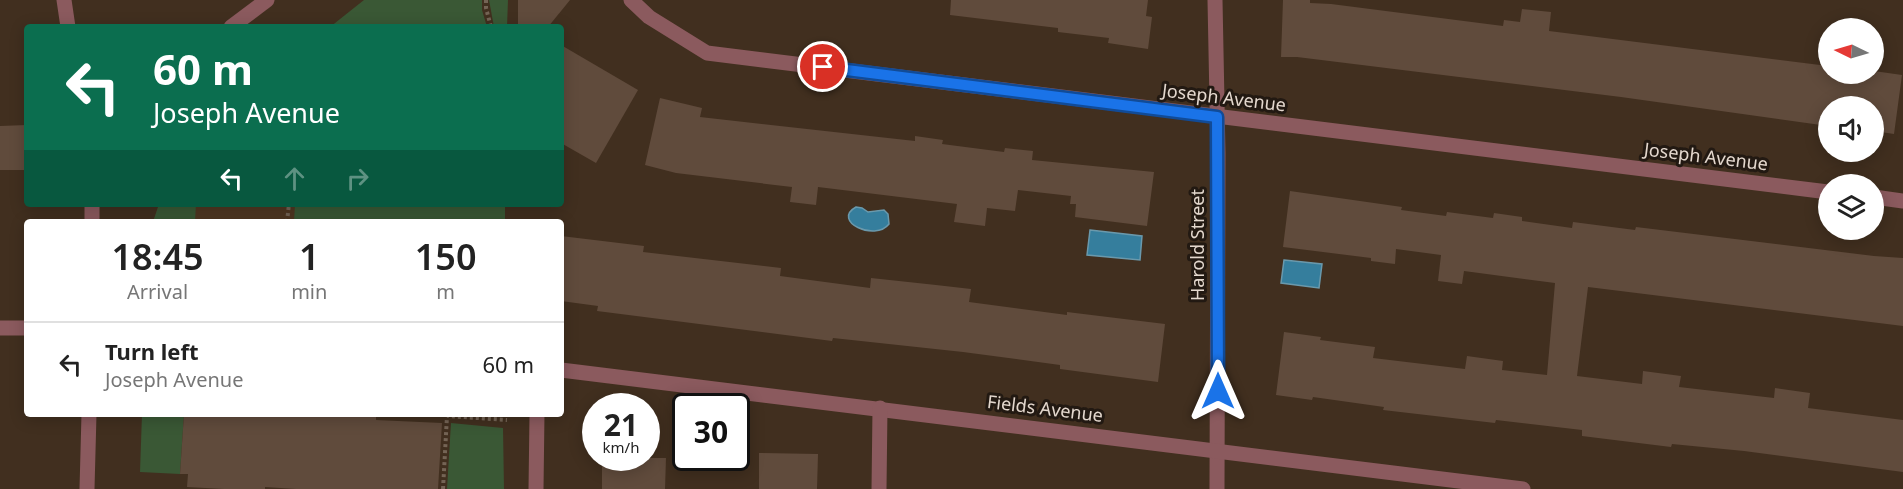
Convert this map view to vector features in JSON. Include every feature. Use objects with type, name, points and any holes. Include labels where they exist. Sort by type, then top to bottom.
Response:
[{"type":"street","points":[[64,0],[68,24]]},
{"type":"street","points":[[235,24],[267,0]]},
{"type":"street","name":"Joseph Avenue","points":[[631,0],[649,17],[690,44],[707,52],[1818,191]]},
{"type":"street","name":"Harold Street","points":[[1215,0],[1217,489]]},
{"type":"street","points":[[1884,198],[1903,201]]},
{"type":"street","points":[[0,328],[24,328]]},
{"type":"street","name":"Fields Avenue","points":[[564,370],[1523,489]]},
{"type":"street","points":[[879,489],[880,408]]},
{"type":"street","points":[[87,489],[89,417]]},
{"type":"street","points":[[536,489],[537,417]]},
{"type":"path","points":[[486,0],[490,24]]},
{"type":"path","points":[[443,489],[447,417]]},
{"type":"path","points":[[462,417],[507,420]]},
{"type":"shaded area","points":[[158,207],[505,207],[505,219],[154,219]]},
{"type":"green space","points":[[364,0],[482,0],[486,24],[334,24]]},
{"type":"green space","points":[[489,0],[508,0],[507,24],[493,24]]},
{"type":"green space","points":[[158,207],[196,207],[195,219],[154,219]]},
{"type":"green space","points":[[295,207],[505,207],[505,219],[294,219]]},
{"type":"green space","points":[[142,417],[184,417],[180,474],[140,472]]},
{"type":"green space","points":[[451,423],[503,428],[504,489],[447,489]]},
{"type":"water","points":[[856,207],[868,212],[884,210],[888,214],[889,224],[883,229],[874,231],[858,228],[849,218],[850,212]]},
{"type":"water","points":[[1090,230],[1142,236],[1140,260],[1087,255]]},
{"type":"water","points":[[1284,260],[1322,264],[1319,288],[1281,283]]},
{"type":"building","points":[[518,0],[570,0],[550,24],[518,24]]},
{"type":"building","points":[[951,0],[1148,0],[1146,16],[1152,17],[1148,49],[1108,43],[1109,38],[1058,32],[1058,28],[950,15]]},
{"type":"building","points":[[1283,0],[1310,0],[1310,3],[1503,26],[1504,20],[1520,22],[1522,9],[1551,12],[1549,31],[1818,65],[1818,84],[1884,84],[1884,72],[1902,75],[1894,134],[1884,132],[1884,96],[1818,96],[1818,125],[1621,97],[1297,57],[1281,57]]},
{"type":"building","points":[[564,47],[638,90],[596,163],[564,145]]},
{"type":"building","points":[[660,98],[702,108],[700,117],[915,141],[915,136],[943,140],[942,144],[1004,152],[1005,148],[1033,151],[1032,160],[1154,172],[1147,226],[1075,217],[1076,204],[1070,204],[1071,196],[1018,190],[1015,211],[987,208],[985,226],[954,222],[957,204],[818,187],[816,205],[790,202],[792,187],[676,173],[645,165]]},
{"type":"building","points":[[24,125],[24,170],[0,170],[0,126]]},
{"type":"building","points":[[1290,191],[1402,207],[1401,210],[1446,216],[1447,212],[1493,218],[1494,213],[1522,217],[1522,221],[1572,228],[1573,222],[1635,230],[1636,227],[1903,258],[1903,326],[1588,287],[1577,376],[1642,384],[1643,371],[1681,376],[1679,387],[1774,398],[1775,388],[1810,393],[1808,408],[1903,420],[1903,472],[1744,451],[1672,444],[1671,447],[1582,436],[1582,430],[1496,420],[1495,423],[1383,410],[1384,407],[1313,397],[1312,400],[1276,395],[1284,332],[1321,337],[1320,340],[1375,347],[1373,358],[1465,369],[1467,356],[1503,361],[1502,370],[1547,375],[1555,283],[1464,271],[1462,284],[1438,281],[1441,255],[1396,249],[1395,264],[1371,261],[1371,258],[1283,247]]},
{"type":"building","points":[[564,236],[644,246],[643,252],[781,268],[780,276],[870,288],[871,278],[971,289],[969,302],[1067,315],[1067,312],[1165,324],[1158,382],[1060,369],[1060,365],[963,352],[833,338],[832,341],[597,311],[598,306],[564,301]]},
{"type":"building","points":[[184,417],[376,417],[376,420],[442,423],[438,489],[187,487],[188,474],[180,474]]},
{"type":"building","points":[[759,453],[818,454],[817,489],[759,489]]},
{"type":"building","points":[[660,458],[666,458],[665,489],[602,489],[602,471],[660,471]]},
{"type":"route","points":[[823,67],[1217,117],[1218,391]]}]
